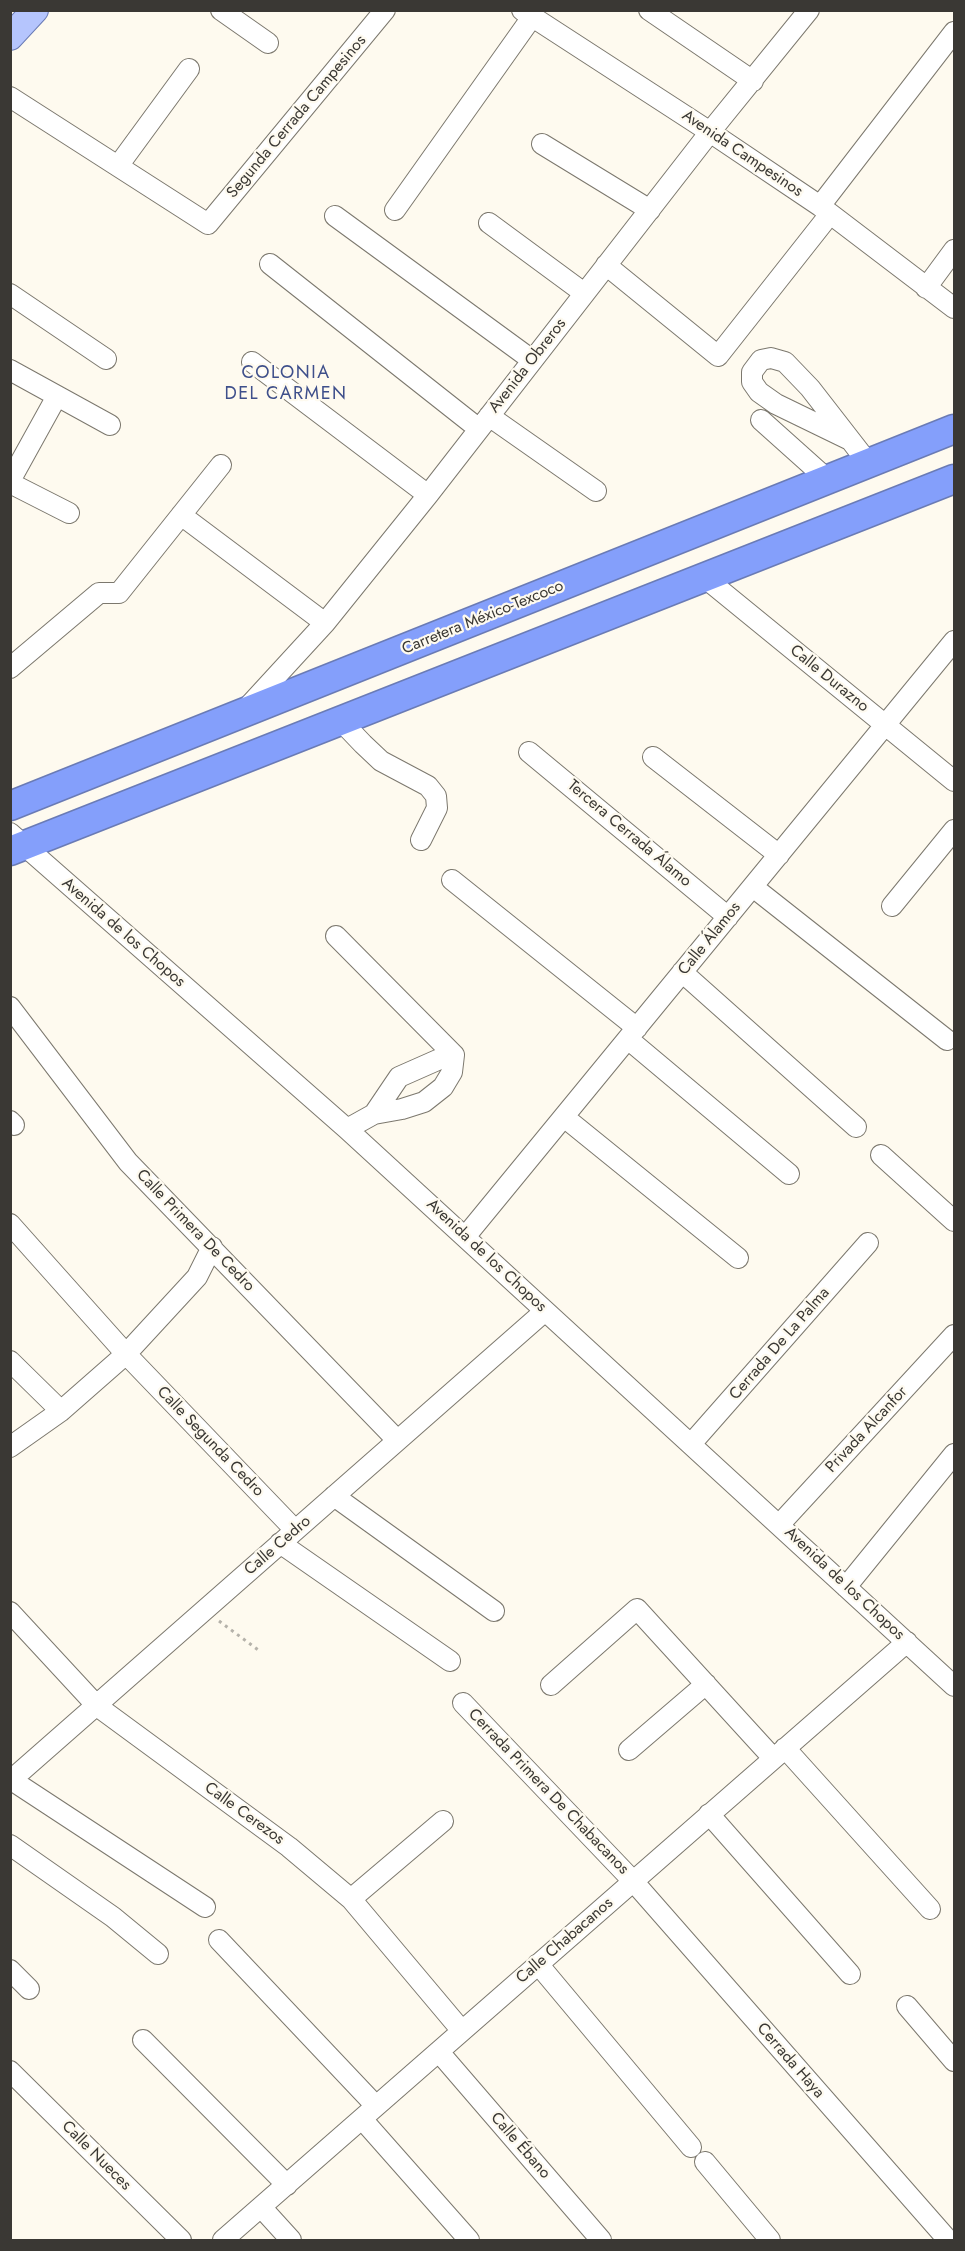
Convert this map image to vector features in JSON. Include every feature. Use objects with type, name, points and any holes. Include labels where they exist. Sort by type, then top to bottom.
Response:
[{"type":"highway","name":"Carretera México-Texcoco","points":[[10,806],[954,429]]},
{"type":"highway","points":[[15,844],[341,721],[954,479]]},
{"type":"main road","points":[[10,37],[35,10]]},
{"type":"street","name":"Segunda Cerrada Campesinos","points":[[118,166],[208,224],[385,10]]},
{"type":"street","points":[[649,10],[753,81]]},
{"type":"street","name":"Avenida Obreros","points":[[240,716],[325,623],[428,495],[710,132],[809,10]]},
{"type":"street","points":[[222,11],[268,43]]},
{"type":"street","points":[[395,210],[506,54],[527,14]]},
{"type":"street","name":"Avenida Campesinos","points":[[527,14],[710,132],[825,210],[954,308]]},
{"type":"street","points":[[606,265],[718,356],[954,32]]},
{"type":"street","points":[[10,97],[118,166],[189,69]]},
{"type":"street","points":[[542,144],[650,210]]},
{"type":"street","points":[[335,216],[532,360]]},
{"type":"street","points":[[489,223],[584,293]]},
{"type":"street","points":[[926,288],[954,250]]},
{"type":"street","points":[[270,264],[484,423],[596,491]]},
{"type":"street","points":[[10,294],[106,359]]},
{"type":"street","points":[[849,440],[776,404],[759,392],[752,382],[752,372],[761,360],[771,358],[785,362],[810,388],[869,464]]},
{"type":"street","points":[[252,362],[428,495]]},
{"type":"street","points":[[10,370],[110,425]]},
{"type":"street","points":[[57,396],[10,482],[69,513]]},
{"type":"street","points":[[760,420],[828,480]]},
{"type":"street","points":[[10,668],[99,593],[118,593],[221,465]]},
{"type":"street","points":[[181,514],[325,623]]},
{"type":"street","name":"Calle Durazno","points":[[704,577],[954,781]]},
{"type":"street","name":"Calle Álamos","points":[[465,1237],[954,641]]},
{"type":"street","points":[[341,721],[381,761],[428,786],[436,796],[437,808],[421,840]]},
{"type":"street","name":"Tercera Cerrada Álamo","points":[[529,752],[728,917]]},
{"type":"street","points":[[653,757],[778,855]]},
{"type":"street","points":[[892,906],[954,830]]},
{"type":"street","name":"Avenida de los Chopos","points":[[15,844],[346,1129],[954,1686]]},
{"type":"street","points":[[452,880],[632,1033],[789,1174]]},
{"type":"street","points":[[753,887],[947,1040]]},
{"type":"street","points":[[336,936],[454,1055]]},
{"type":"street","points":[[682,972],[856,1127]]},
{"type":"street","name":"Calle Primera De Cedro","points":[[10,1007],[128,1162],[397,1440]]},
{"type":"street","points":[[346,1129],[374,1114],[424,1102],[443,1087],[452,1072],[454,1055]]},
{"type":"street","points":[[374,1114],[399,1077],[454,1055]]},
{"type":"street","points":[[564,1117],[738,1258]]},
{"type":"street","points":[[880,1155],[954,1221]]},
{"type":"street","name":"Calle Segunda Cedro","points":[[10,1224],[288,1537],[450,1661]]},
{"type":"street","name":"Cerrada De La Palma","points":[[691,1444],[868,1243]]},
{"type":"street","points":[[10,1447],[61,1411],[126,1354],[197,1277],[212,1247]]},
{"type":"street","name":"Calle Cedro","points":[[11,1780],[545,1311]]},
{"type":"street","name":"Privada Alcanfor","points":[[779,1525],[954,1335]]},
{"type":"street","points":[[10,1361],[61,1411]]},
{"type":"street","points":[[846,1587],[954,1454]]},
{"type":"street","points":[[334,1496],[494,1611]]},
{"type":"street","points":[[552,1685],[637,1609],[706,1684],[779,1753],[930,1909]]},
{"type":"street","name":"Calle Cerezos","points":[[10,1612],[97,1706],[290,1847],[351,1899],[462,2031]]},
{"type":"street","name":"Calle Chabacanos","points":[[223,2241],[907,1642]]},
{"type":"street","points":[[629,1750],[706,1684]]},
{"type":"street","name":"Cerrada Primera De Chabacanos","points":[[463,1703],[633,1881]]},
{"type":"street","points":[[11,1780],[205,1907]]},
{"type":"street","points":[[709,1814],[850,1974]]},
{"type":"street","points":[[351,1899],[443,1821]]},
{"type":"street","points":[[10,1845],[113,1917],[158,1954]]},
{"type":"street","name":"Cerrada Haya","points":[[633,1881],[948,2241]]},
{"type":"street","points":[[219,1940],[369,2113],[468,2241]]},
{"type":"street","points":[[538,1964],[691,2147]]},
{"type":"street","points":[[10,1970],[29,1989]]},
{"type":"street","points":[[907,2006],[954,2061]]},
{"type":"street","points":[[143,2040],[287,2185]]},
{"type":"street","name":"Calle Ébano","points":[[439,2052],[601,2241]]},
{"type":"street","name":"Calle Nueces","points":[[10,2071],[181,2241]]},
{"type":"street","points":[[705,2162],[770,2241]]},
{"type":"street","points":[[261,2208],[291,2241]]},
{"type":"path","points":[[204,1610],[261,1652]]},
{"type":"district","name":"COLONIA DEL CARMEN","points":[[286,384]]}]
